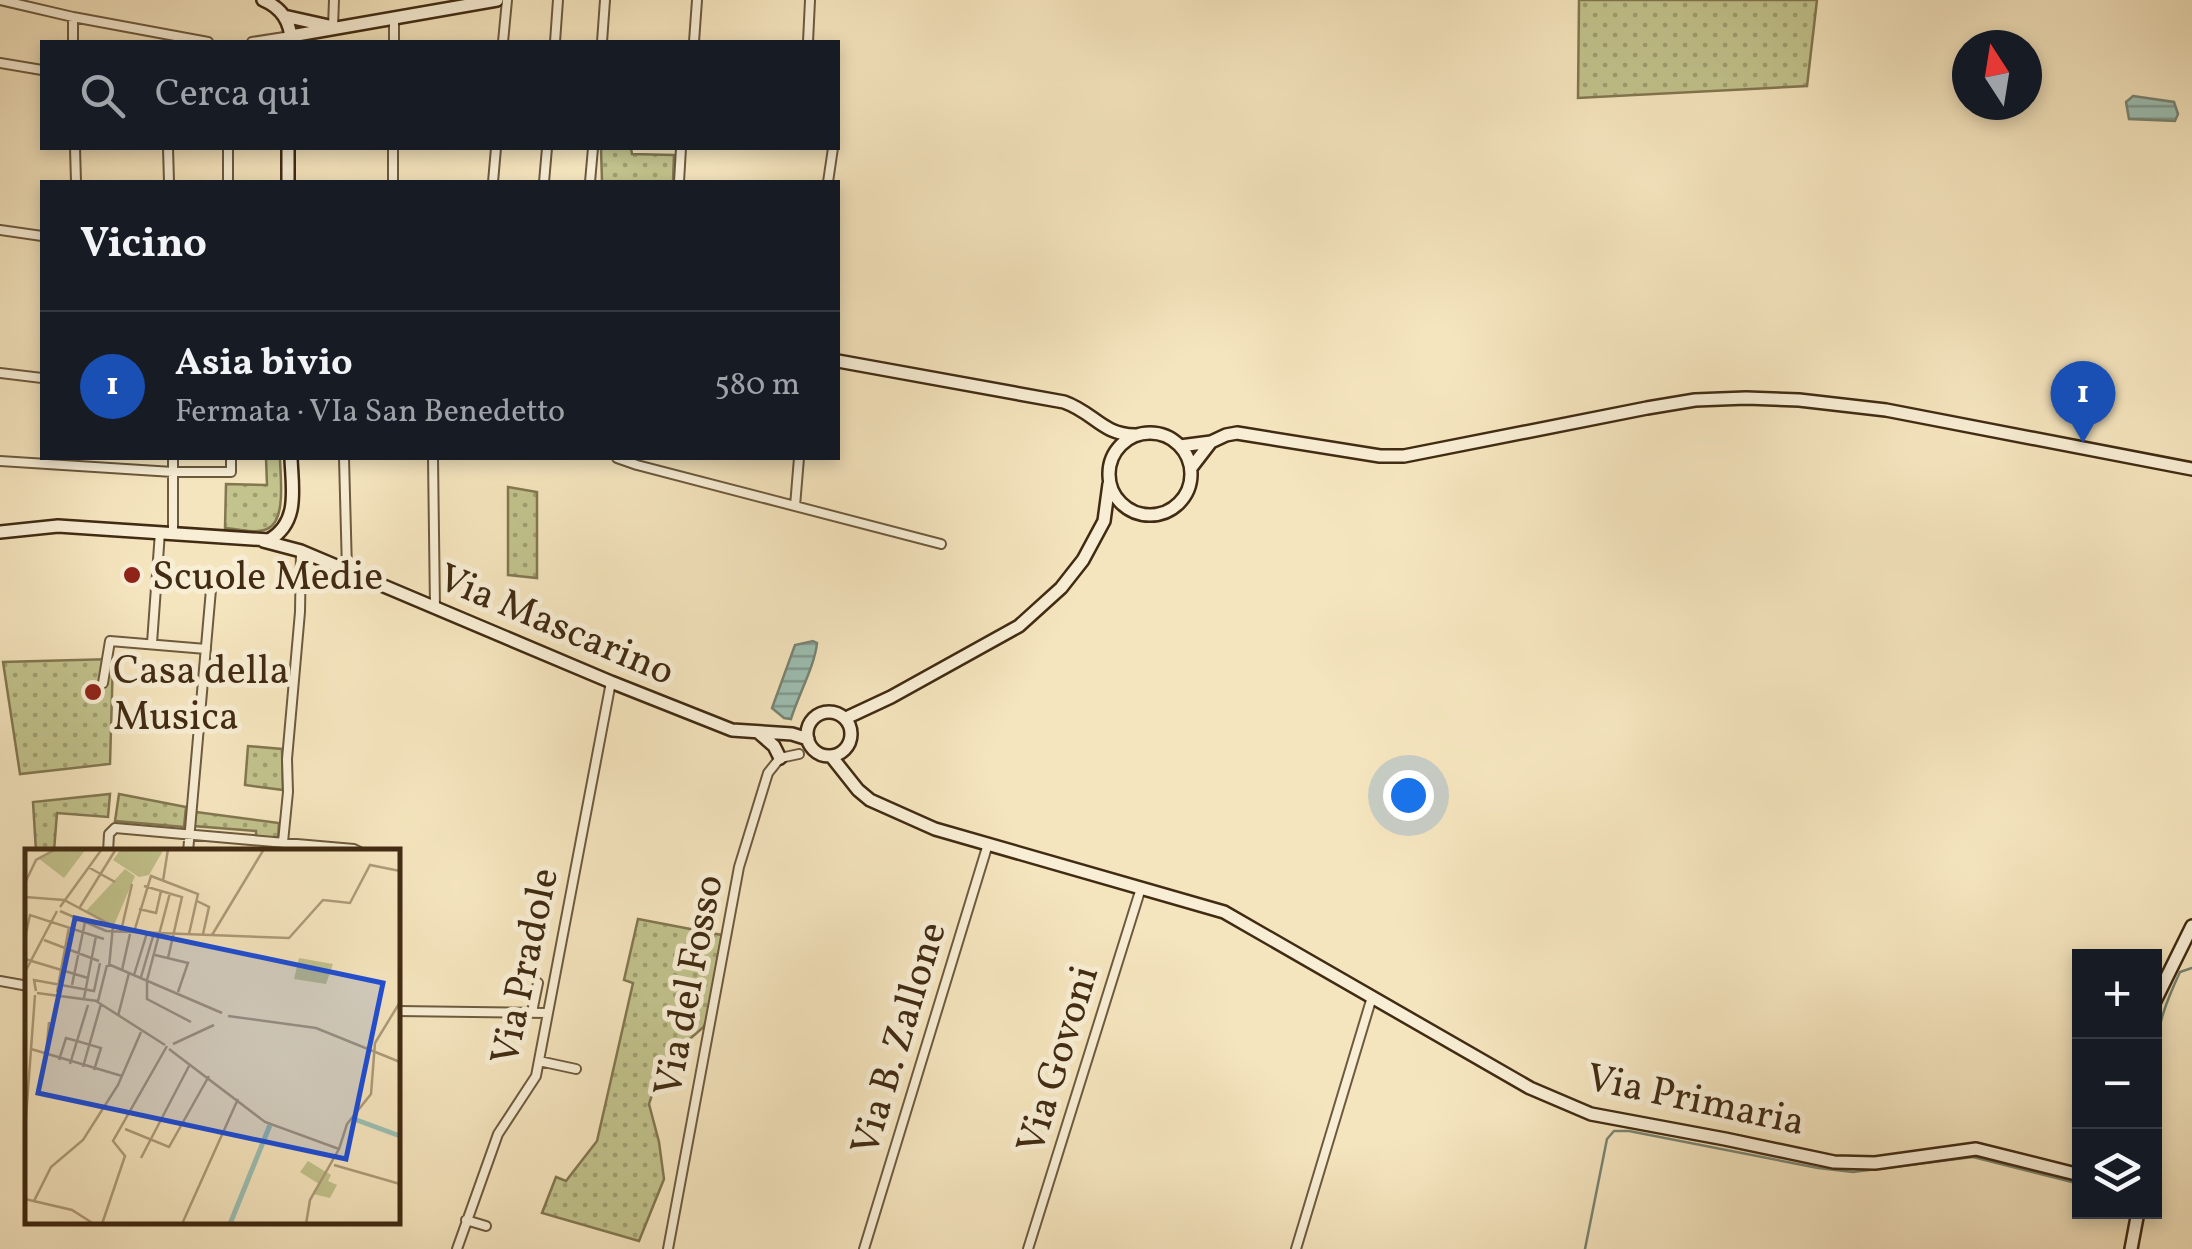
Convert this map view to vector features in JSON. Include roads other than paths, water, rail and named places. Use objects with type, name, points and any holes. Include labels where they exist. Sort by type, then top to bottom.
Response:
[{"type":"street","points":[[0,0],[197,40]]},
{"type":"street","points":[[263,0],[284,16],[291,39],[333,27],[394,19],[422,7],[497,0]]},
{"type":"street","points":[[333,27],[334,0]]},
{"type":"street","points":[[504,40],[507,0]]},
{"type":"street","points":[[555,40],[558,0]]},
{"type":"street","points":[[602,40],[605,0]]},
{"type":"street","points":[[694,40],[697,0]]},
{"type":"street","points":[[808,40],[810,0]]},
{"type":"street","points":[[284,16],[333,27]]},
{"type":"street","points":[[73,17],[73,40]]},
{"type":"street","points":[[394,19],[394,40]]},
{"type":"street","points":[[0,63],[40,70]]},
{"type":"street","points":[[75,150],[76,180]]},
{"type":"street","points":[[168,150],[168,180]]},
{"type":"street","points":[[228,150],[228,180]]},
{"type":"street","points":[[288,150],[288,180]]},
{"type":"street","points":[[393,180],[394,150]]},
{"type":"street","points":[[493,180],[496,150]]},
{"type":"street","points":[[544,180],[547,150]]},
{"type":"street","points":[[590,180],[593,150]]},
{"type":"street","points":[[679,180],[681,150]]},
{"type":"street","points":[[828,180],[833,150]]},
{"type":"street","points":[[0,230],[40,236]]},
{"type":"street","points":[[840,361],[1064,402],[1120,435],[1166,436],[1180,446],[1190,468],[1191,480],[1180,502],[1155,515],[1130,511],[1115,497],[1109,484]]},
{"type":"street","points":[[0,373],[40,378]]},
{"type":"street","points":[[1180,446],[1237,433],[1380,456],[1404,456],[1647,408],[1695,400],[1746,398],[1886,410],[2192,469]]},
{"type":"street","points":[[1104,427],[1113,455]]},
{"type":"street","points":[[848,723],[1018,626],[1060,588],[1083,560],[1104,521],[1113,455],[1135,436]]},
{"type":"street","points":[[1190,468],[1211,442]]},
{"type":"street","points":[[152,643],[173,460]]},
{"type":"street","points":[[0,461],[231,472],[231,460]]},
{"type":"street","points":[[263,541],[274,538],[291,514],[291,460]]},
{"type":"street","points":[[344,460],[347,570]]},
{"type":"street","points":[[433,460],[434,608]]},
{"type":"street","points":[[621,460],[941,544]]},
{"type":"street","points":[[795,506],[799,460]]},
{"type":"street","points":[[1099,531],[1130,511]]},
{"type":"street","points":[[283,847],[302,551],[286,525]]},
{"type":"street","name":"Via Mascarino","points":[[0,532],[58,526],[167,532],[263,541],[302,551],[732,730],[792,734],[810,740]]},
{"type":"street","points":[[188,849],[212,578]]},
{"type":"street","points":[[102,682],[110,641],[206,649]]},
{"type":"street","name":"Via Pradole","points":[[457,1249],[498,1134],[536,1076],[611,682]]},
{"type":"street","points":[[759,733],[774,746],[780,758],[799,754],[810,740],[815,716],[827,711],[840,714],[848,723],[851,741],[836,754]]},
{"type":"street","points":[[810,740],[836,754],[846,776],[870,800],[896,813],[934,829],[1142,888]]},
{"type":"street","name":"Via del Fosso","points":[[668,1249],[739,867],[768,773],[780,758]]},
{"type":"street","points":[[108,849],[109,834],[114,828],[283,847],[354,849]]},
{"type":"street","name":"Via B. Zallone","points":[[864,1249],[988,844]]},
{"type":"street","name":"Via Primaria","points":[[1142,888],[1224,912],[1530,1088],[1590,1114],[1834,1162],[1876,1162],[1976,1148],[2072,1173]]},
{"type":"street","name":"Via Govoni","points":[[1028,1249],[1142,888]]},
{"type":"street","points":[[2162,987],[2192,926]]},
{"type":"street","points":[[0,981],[25,985]]},
{"type":"street","points":[[532,1012],[538,983]]},
{"type":"street","points":[[1296,1249],[1372,997]]},
{"type":"street","points":[[400,1011],[548,1012]]},
{"type":"street","points":[[539,1061],[576,1069]]},
{"type":"street","points":[[2131,1249],[2137,1219]]},
{"type":"street","points":[[466,1220],[486,1226]]},
{"type":"water","points":[[2133,96],[2174,102],[2178,114],[2175,121],[2129,119],[2126,102]]},
{"type":"water","points":[[817,643],[810,671],[791,719],[784,718],[772,708],[795,645]]},
{"type":"waterway","points":[[2158,1039],[2180,972],[2192,968]]},
{"type":"waterway","points":[[1585,1249],[1607,1139],[1614,1131],[1853,1172],[1973,1157],[2072,1182]]},
{"type":"place","name":"Asia bivio","points":[[2083,443]]},
{"type":"place","name":"Scuole Medie","points":[[132,575]]},
{"type":"place","name":"Casa della Musica","points":[[93,692]]}]
